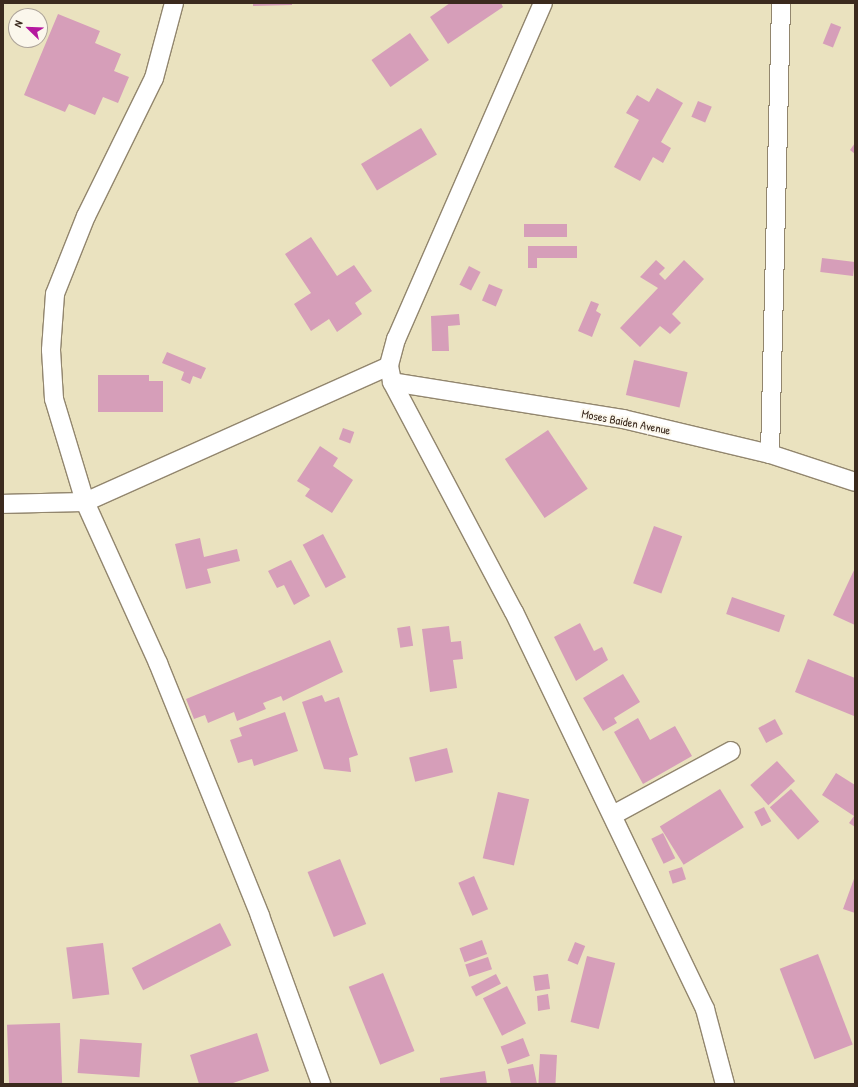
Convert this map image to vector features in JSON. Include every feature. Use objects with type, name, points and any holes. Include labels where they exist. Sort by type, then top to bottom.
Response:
[{"type":"street","points":[[174,3],[154,78],[86,216],[55,294],[51,350],[54,399],[85,502],[158,663],[234,851],[321,1084]]},
{"type":"street","points":[[544,3],[396,339],[391,374],[514,612],[706,1009],[725,1084]]},
{"type":"street","points":[[770,454],[781,3]]},
{"type":"street","points":[[3,504],[85,502],[391,374]]},
{"type":"street","name":"Moses Baiden Avenue","points":[[391,374],[623,419],[770,454],[855,482]]},
{"type":"street","points":[[613,815],[731,751]]},
{"type":"building","points":[[253,3],[292,3],[292,5],[253,6]]},
{"type":"building","points":[[450,3],[501,3],[503,7],[448,44],[430,17]]},
{"type":"building","points":[[58,14],[100,31],[95,43],[121,54],[114,71],[129,77],[118,103],[103,97],[95,115],[69,104],[65,112],[24,95],[44,48],[48,48],[48,38]]},
{"type":"building","points":[[831,23],[841,27],[833,48],[823,43]]},
{"type":"building","points":[[410,33],[429,60],[390,87],[371,60]]},
{"type":"building","points":[[657,88],[683,103],[661,142],[671,148],[663,163],[653,157],[640,181],[614,167],[639,120],[626,113],[637,95],[649,102]]},
{"type":"building","points":[[698,101],[712,107],[705,123],[691,117]]},
{"type":"building","points":[[421,128],[437,155],[377,191],[361,164]]},
{"type":"building","points":[[855,143],[855,154],[850,150]]},
{"type":"building","points":[[524,224],[567,224],[567,237],[524,237]]},
{"type":"building","points":[[311,237],[337,276],[354,265],[372,291],[355,303],[362,314],[337,332],[329,319],[311,331],[294,304],[311,293],[285,254]]},
{"type":"building","points":[[528,246],[577,246],[577,258],[537,258],[537,268],[528,268]]},
{"type":"building","points":[[822,258],[855,262],[853,276],[820,272]]},
{"type":"building","points":[[656,260],[665,268],[659,274],[665,280],[684,260],[704,279],[672,314],[681,323],[670,334],[660,326],[640,347],[620,328],[658,288],[640,277]]},
{"type":"building","points":[[469,266],[481,272],[471,291],[459,285]]},
{"type":"building","points":[[489,284],[503,290],[496,306],[482,301]]},
{"type":"building","points":[[591,301],[599,304],[596,311],[601,314],[592,337],[578,331]]},
{"type":"building","points":[[459,314],[460,325],[448,326],[449,351],[432,351],[431,316]]},
{"type":"building","points":[[167,352],[206,368],[201,379],[193,376],[190,384],[181,380],[184,372],[162,363]]},
{"type":"building","points":[[634,360],[688,372],[679,407],[626,395]]},
{"type":"building","points":[[98,375],[149,375],[149,381],[163,381],[163,412],[98,412]]},
{"type":"building","points":[[343,428],[354,432],[350,443],[339,439]]},
{"type":"building","points":[[548,430],[588,489],[545,518],[505,459]]},
{"type":"building","points":[[320,446],[338,458],[333,466],[353,480],[332,513],[305,496],[310,489],[297,481]]},
{"type":"building","points":[[654,526],[682,536],[661,594],[633,583]]},
{"type":"building","points":[[323,534],[346,577],[326,588],[303,545]]},
{"type":"building","points":[[200,538],[204,557],[237,549],[240,561],[207,569],[211,583],[186,589],[175,544]]},
{"type":"building","points":[[291,560],[310,596],[294,605],[284,585],[277,588],[268,571]]},
{"type":"building","points":[[855,568],[855,625],[833,615]]},
{"type":"building","points":[[732,597],[785,615],[779,632],[726,614]]},
{"type":"building","points":[[580,623],[594,651],[602,647],[608,660],[576,681],[554,637]]},
{"type":"building","points":[[410,626],[413,646],[400,648],[397,628]]},
{"type":"building","points":[[449,626],[451,642],[461,641],[463,659],[453,660],[457,688],[430,692],[422,629]]},
{"type":"building","points":[[330,640],[343,672],[283,701],[281,696],[263,703],[266,709],[237,721],[234,712],[208,723],[205,715],[194,719],[186,699]]},
{"type":"building","points":[[808,659],[855,678],[854,716],[795,692]]},
{"type":"building","points":[[623,674],[640,702],[614,718],[617,723],[603,731],[583,698]]},
{"type":"building","points":[[322,695],[325,702],[339,697],[358,755],[349,758],[351,772],[324,769],[302,702]]},
{"type":"building","points":[[285,712],[298,751],[254,766],[252,759],[238,763],[230,740],[242,736],[239,728]]},
{"type":"building","points":[[638,718],[650,740],[675,726],[692,756],[643,784],[614,732]]},
{"type":"building","points":[[775,719],[783,734],[766,743],[758,728]]},
{"type":"building","points":[[447,748],[453,772],[415,782],[409,757]]},
{"type":"building","points":[[777,761],[795,781],[768,805],[750,785]]},
{"type":"building","points":[[836,773],[855,785],[855,827],[849,823],[854,816],[822,795]]},
{"type":"building","points":[[720,789],[744,827],[684,865],[660,827]]},
{"type":"building","points":[[791,789],[819,821],[798,840],[770,807]]},
{"type":"building","points":[[498,792],[529,799],[514,865],[483,858]]},
{"type":"building","points":[[764,807],[771,821],[761,826],[754,812]]},
{"type":"building","points":[[663,833],[675,858],[664,864],[651,839]]},
{"type":"building","points":[[340,859],[366,924],[334,937],[308,872]]},
{"type":"building","points":[[682,867],[686,879],[673,884],[669,871]]},
{"type":"building","points":[[474,876],[488,909],[472,916],[458,883]]},
{"type":"building","points":[[855,876],[855,913],[843,909]]},
{"type":"building","points":[[220,923],[231,945],[143,990],[132,968]]},
{"type":"building","points":[[482,940],[487,954],[465,962],[459,948]]},
{"type":"building","points":[[575,942],[585,946],[578,965],[568,961]]},
{"type":"building","points":[[103,943],[109,995],[73,999],[66,948]]},
{"type":"building","points":[[818,954],[853,1045],[814,1059],[780,969]]},
{"type":"building","points":[[587,956],[615,963],[599,1029],[571,1022]]},
{"type":"building","points":[[488,957],[492,969],[469,977],[465,964]]},
{"type":"building","points":[[383,973],[414,1051],[380,1065],[349,987]]},
{"type":"building","points":[[496,974],[501,984],[476,997],[471,987]]},
{"type":"building","points":[[548,974],[550,989],[535,991],[533,976]]},
{"type":"building","points":[[507,986],[526,1023],[502,1036],[483,998]]},
{"type":"building","points":[[548,994],[550,1009],[538,1011],[537,996]]},
{"type":"building","points":[[60,1023],[62,1084],[9,1084],[7,1025]]},
{"type":"building","points":[[257,1033],[269,1071],[230,1084],[199,1084],[190,1055]]},
{"type":"building","points":[[523,1038],[530,1056],[507,1064],[501,1047]]},
{"type":"building","points":[[80,1039],[142,1043],[139,1077],[78,1073]]},
{"type":"building","points":[[540,1054],[557,1055],[555,1084],[538,1084]]},
{"type":"building","points":[[533,1064],[537,1084],[511,1084],[508,1069]]},
{"type":"building","points":[[485,1071],[487,1084],[440,1084],[440,1078]]}]
